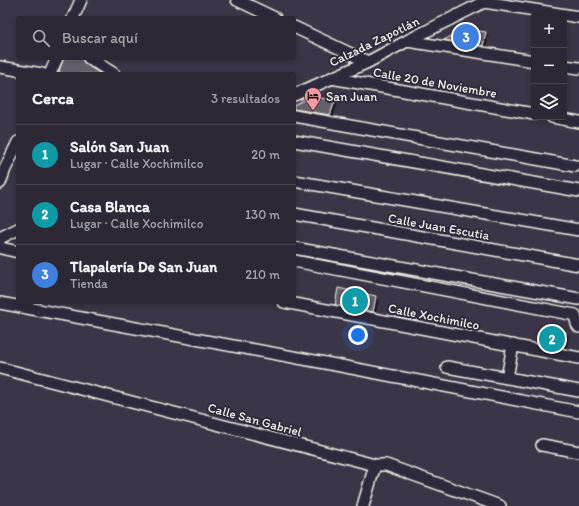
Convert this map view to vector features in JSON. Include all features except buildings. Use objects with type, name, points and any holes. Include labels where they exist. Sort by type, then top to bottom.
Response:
[{"type":"street","points":[[74,16],[81,0]]},
{"type":"street","points":[[237,0],[271,16]]},
{"type":"street","points":[[486,1],[579,17]]},
{"type":"street","name":"Calzada Zapotlán","points":[[296,94],[368,62],[486,1]]},
{"type":"street","points":[[296,28],[368,62]]},
{"type":"street","points":[[408,41],[531,61]]},
{"type":"street","points":[[51,72],[56,60]]},
{"type":"street","points":[[92,60],[111,72]]},
{"type":"street","points":[[567,66],[579,68]]},
{"type":"street","points":[[0,67],[30,72]]},
{"type":"street","name":"Calle 20 de Noviembre","points":[[331,78],[531,113]]},
{"type":"street","points":[[296,116],[575,166]]},
{"type":"street","points":[[567,120],[579,122]]},
{"type":"street","points":[[296,141],[579,191]]},
{"type":"street","points":[[0,183],[3,169],[16,146]]},
{"type":"street","points":[[296,181],[579,230]]},
{"type":"street","name":"Calle Juan Escutia","points":[[296,214],[579,265]]},
{"type":"street","points":[[0,238],[16,230]]},
{"type":"street","points":[[0,246],[1,248],[16,252]]},
{"type":"street","points":[[296,248],[579,299]]},
{"type":"street","points":[[296,261],[575,315],[579,327]]},
{"type":"street","points":[[0,303],[336,365],[579,412]]},
{"type":"street","name":"Calle Xochimilco","points":[[295,304],[579,358]]},
{"type":"street","points":[[507,378],[513,345]]},
{"type":"street","points":[[447,367],[579,391]]},
{"type":"street","name":"Calle San Gabriel","points":[[0,368],[375,465],[386,465],[500,506]]},
{"type":"street","points":[[542,445],[579,452]]},
{"type":"street","points":[[363,506],[375,465]]},
{"type":"place","name":"Tlapalería De San Juan","points":[[466,37]]},
{"type":"place","name":"San Juan","points":[[313,111]]},
{"type":"place","name":"Salón San Juan","points":[[355,301]]},
{"type":"place","name":"Casa Blanca","points":[[552,339]]}]
